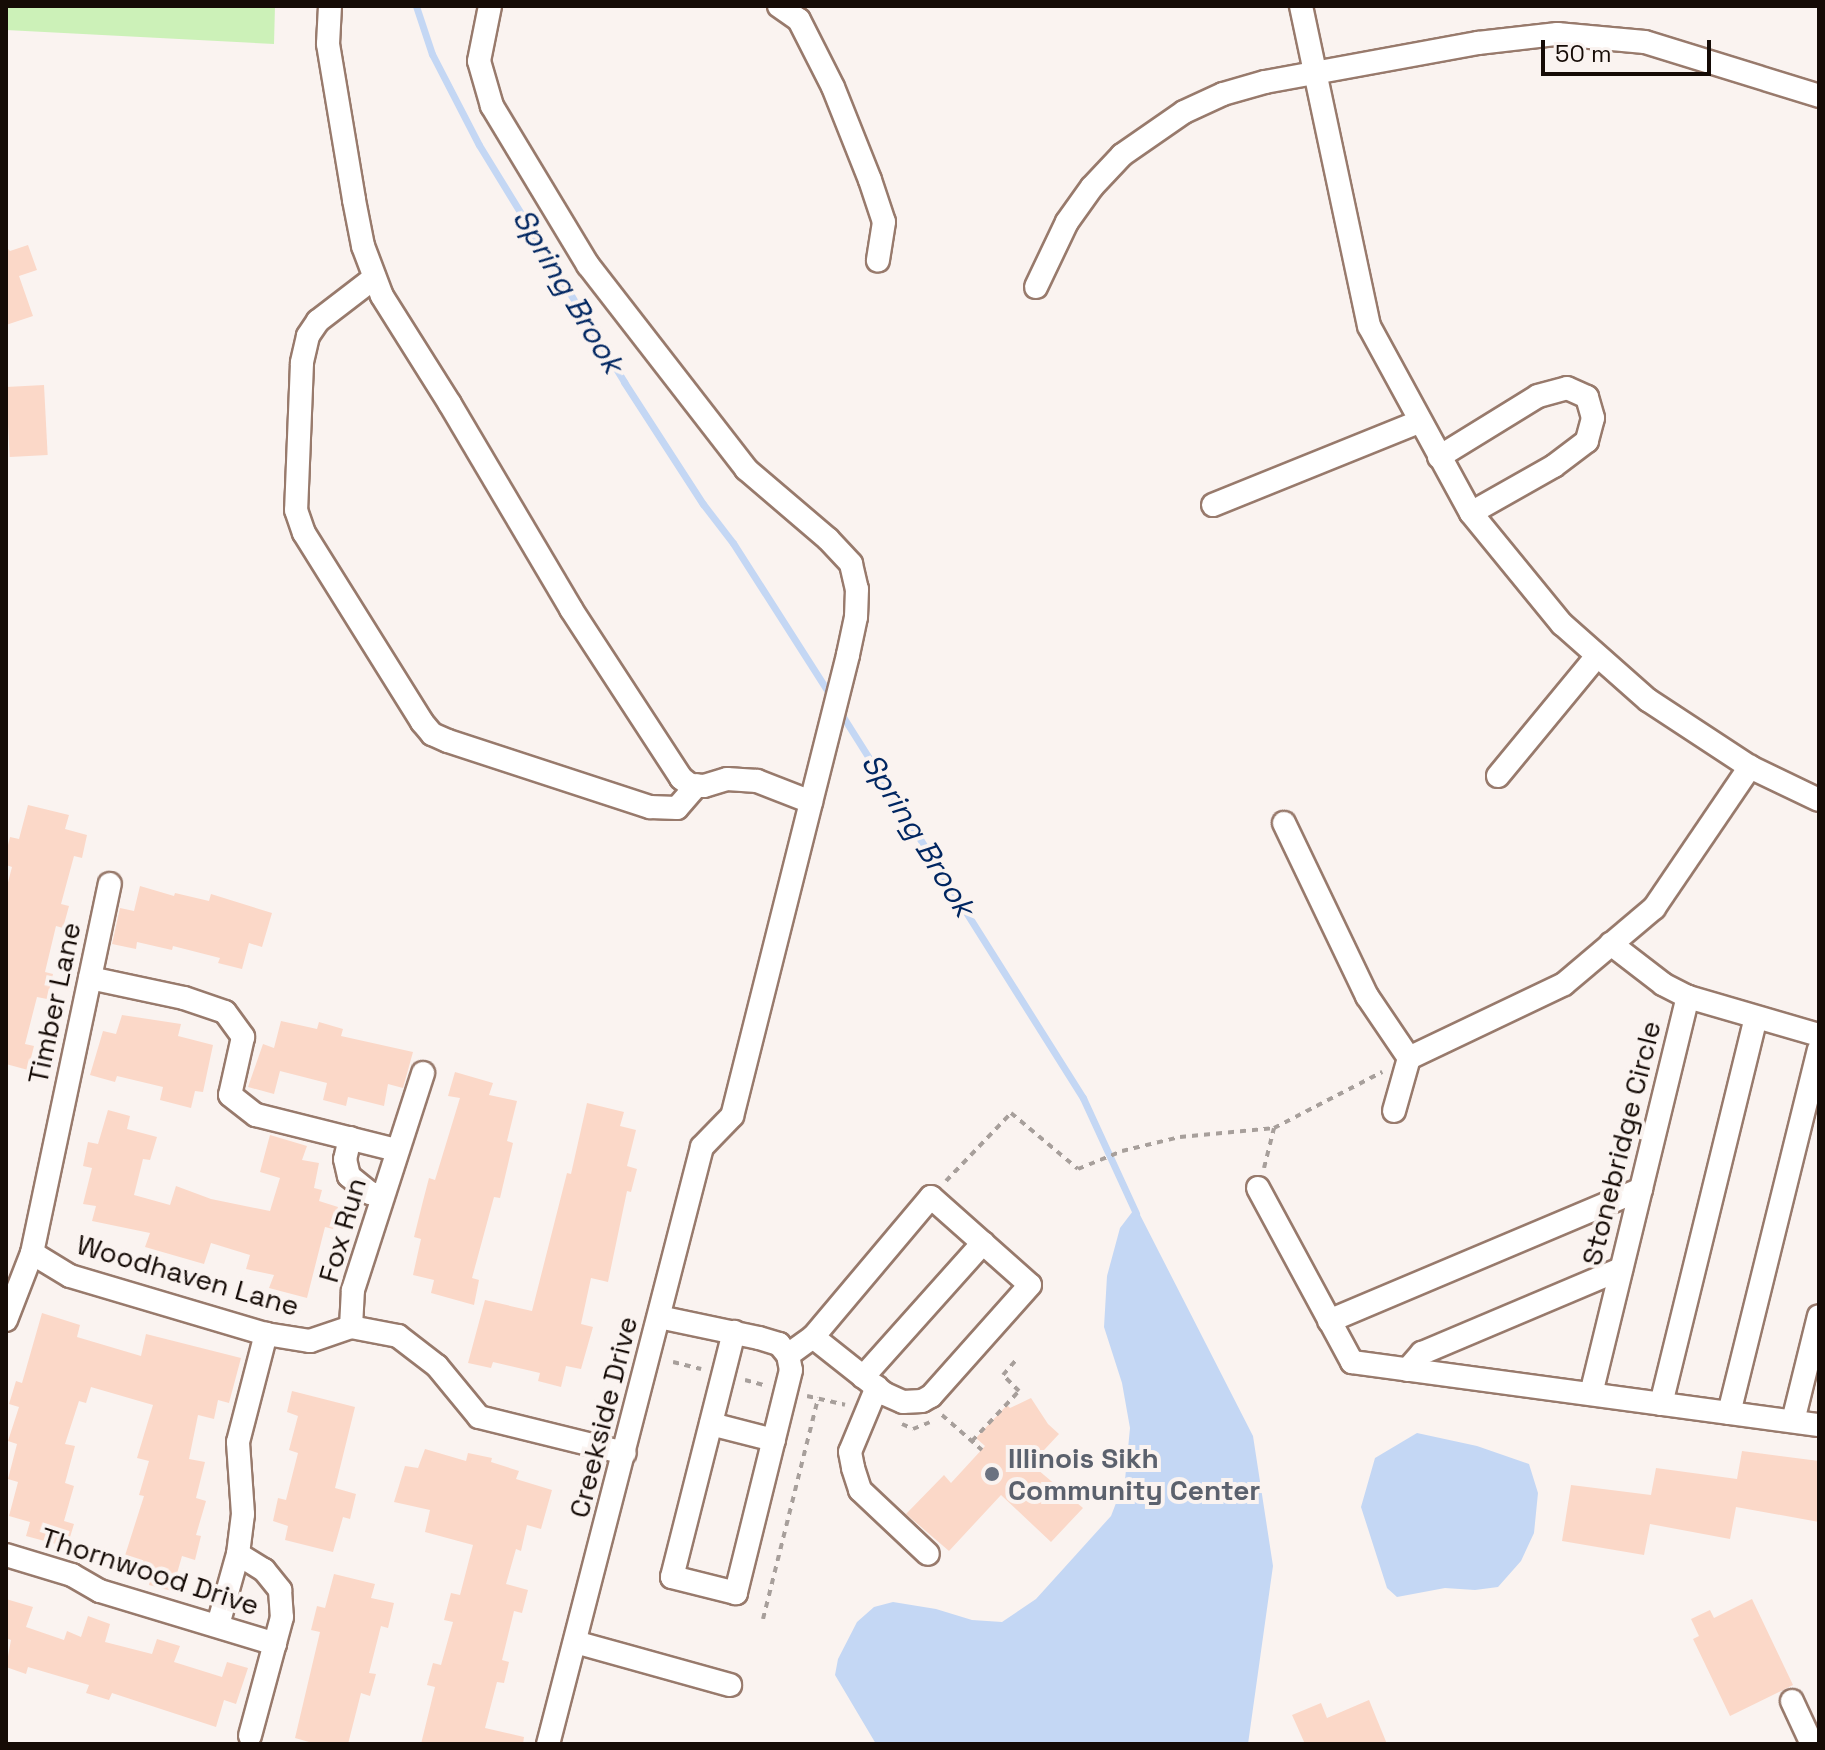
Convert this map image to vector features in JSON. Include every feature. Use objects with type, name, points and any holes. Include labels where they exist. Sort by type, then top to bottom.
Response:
[{"type":"street","points":[[330,6],[328,44],[363,246],[374,278],[571,609],[681,778],[697,785],[727,779],[757,781],[811,802],[856,617],[857,589],[851,564],[828,539],[746,469],[588,265],[492,106],[479,61],[490,6]]},
{"type":"street","points":[[779,6],[799,20],[833,87],[865,166],[884,222],[878,261]]},
{"type":"street","points":[[1301,6],[1369,326],[1418,422],[1471,513],[1533,593],[1596,657],[1660,709],[1750,767],[1819,800]]},
{"type":"street","points":[[1036,287],[1067,222],[1092,187],[1147,135],[1184,112],[1223,94],[1265,82],[1531,35],[1588,35],[1645,42],[1819,96]]},
{"type":"street","points":[[374,278],[318,321],[308,336],[300,393],[296,510],[304,533],[422,722],[432,734],[448,741],[650,807],[677,808],[697,785]]},
{"type":"street","points":[[1439,457],[1538,396],[1567,388],[1587,397],[1593,418],[1587,441],[1554,466],[1471,513]]},
{"type":"street","points":[[1213,505],[1418,422]]},
{"type":"street","points":[[1498,776],[1596,657]]},
{"type":"street","points":[[1394,1111],[1409,1058],[1564,984],[1654,908],[1750,767]]},
{"type":"street","name":"Creekside Drive","points":[[548,1744],[702,1147],[732,1116],[811,802]]},
{"type":"street","points":[[1284,823],[1367,996],[1409,1058]]},
{"type":"street","name":"Timber Lane","points":[[6,1320],[32,1253],[110,884]]},
{"type":"street","name":"Stonebridge Circle","points":[[1591,1394],[1688,997],[1663,984],[1611,944]]},
{"type":"street","points":[[90,978],[184,998],[225,1012],[243,1037],[230,1095],[256,1115],[396,1150]]},
{"type":"street","points":[[1688,997],[1819,1035]]},
{"type":"street","points":[[1661,1404],[1756,1017]]},
{"type":"street","points":[[1729,1413],[1819,1050]]},
{"type":"street","name":"Fox Run","points":[[351,1327],[353,1290],[423,1073]]},
{"type":"street","points":[[350,1138],[345,1159],[349,1176],[370,1193],[382,1196]]},
{"type":"street","points":[[1258,1188],[1352,1362],[1819,1425]]},
{"type":"street","points":[[1329,1321],[1641,1189]]},
{"type":"street","points":[[788,1355],[813,1337],[931,1197],[1030,1285],[931,1396],[922,1401],[903,1402],[870,1382],[813,1337]]},
{"type":"street","points":[[928,1554],[860,1490],[850,1452],[867,1411],[870,1382],[983,1243]]},
{"type":"street","name":"Woodhaven Lane","points":[[32,1253],[70,1276],[266,1334],[310,1341],[351,1327],[398,1336],[437,1366],[479,1417],[625,1453]]},
{"type":"street","points":[[1407,1370],[1422,1353],[1621,1269]]},
{"type":"street","points":[[1793,1421],[1819,1316]]},
{"type":"street","points":[[659,1317],[734,1332],[779,1344],[788,1355],[791,1370],[736,1593],[672,1577],[734,1332]]},
{"type":"street","points":[[218,1625],[238,1554],[243,1514],[238,1442],[266,1334]]},
{"type":"street","points":[[711,1424],[774,1440]]},
{"type":"street","points":[[238,1554],[264,1570],[280,1590],[282,1617],[250,1736]]},
{"type":"street","name":"Thornwood Drive","points":[[6,1555],[72,1575],[100,1591],[275,1644]]},
{"type":"street","points":[[575,1642],[730,1685]]},
{"type":"street","points":[[1792,1701],[1812,1744]]},
{"type":"path","points":[[931,1197],[1011,1113],[1078,1169],[1122,1151],[1180,1137],[1274,1128],[1409,1058]]},
{"type":"path","points":[[1258,1188],[1274,1128]]},
{"type":"path","points":[[972,1441],[1019,1391],[1003,1375],[1018,1358]]},
{"type":"path","points":[[763,1619],[818,1398]]},
{"type":"path","points":[[867,1411],[913,1429],[928,1425],[939,1412],[982,1450]]},
{"type":"green space","points":[[6,6],[275,6],[274,44],[6,30]]},
{"type":"water","points":[[1136,1207],[1253,1436],[1273,1566],[1248,1744],[876,1744],[835,1675],[838,1659],[857,1622],[874,1607],[893,1602],[936,1609],[972,1620],[1002,1622],[1036,1599],[1111,1516],[1125,1480],[1130,1428],[1122,1383],[1104,1327],[1107,1276],[1120,1228]]},
{"type":"water","points":[[1417,1433],[1477,1446],[1529,1464],[1538,1493],[1534,1533],[1521,1561],[1498,1587],[1475,1590],[1445,1588],[1397,1597],[1387,1588],[1361,1507],[1375,1458]]},
{"type":"building","points":[[28,245],[37,270],[19,276],[33,316],[6,325],[6,247],[10,251]]},
{"type":"building","points":[[44,385],[48,455],[10,457],[6,387]]},
{"type":"building","points":[[28,805],[69,815],[65,829],[87,835],[82,858],[74,856],[61,904],[69,906],[63,928],[56,926],[45,972],[53,974],[47,999],[37,997],[25,1044],[34,1046],[28,1070],[6,1064],[6,890],[12,867],[6,865],[6,853],[10,837],[19,839]]},
{"type":"building","points":[[140,886],[174,896],[175,893],[209,901],[211,894],[272,913],[262,947],[249,943],[242,969],[218,963],[220,958],[173,946],[172,950],[137,942],[136,949],[112,944],[120,908],[134,911]]},
{"type":"building","points":[[122,1015],[181,1024],[178,1036],[213,1045],[203,1092],[195,1091],[191,1108],[160,1100],[163,1087],[117,1076],[115,1082],[90,1075],[103,1031],[116,1034]]},
{"type":"building","points":[[281,1021],[317,1029],[319,1022],[343,1029],[341,1036],[413,1052],[403,1088],[388,1084],[384,1106],[348,1097],[346,1106],[323,1100],[327,1083],[280,1071],[274,1094],[248,1087],[263,1044],[274,1048]]},
{"type":"building","points":[[455,1072],[493,1083],[489,1095],[517,1101],[507,1141],[513,1143],[500,1198],[494,1197],[472,1278],[479,1280],[474,1305],[431,1293],[434,1280],[413,1275],[421,1239],[414,1237],[429,1178],[435,1180],[460,1098],[448,1096]]},
{"type":"building","points":[[587,1103],[624,1112],[620,1126],[636,1130],[627,1166],[637,1169],[631,1192],[627,1191],[608,1282],[591,1278],[581,1324],[593,1327],[581,1369],[566,1366],[561,1387],[538,1381],[540,1373],[493,1362],[491,1368],[468,1363],[485,1300],[532,1311],[567,1173],[571,1174]]},
{"type":"building","points":[[108,1110],[130,1116],[127,1129],[157,1137],[150,1160],[143,1159],[134,1195],[170,1205],[176,1186],[211,1199],[270,1211],[280,1178],[260,1172],[270,1135],[307,1146],[302,1160],[319,1163],[314,1188],[322,1190],[319,1201],[338,1207],[333,1229],[325,1227],[307,1298],[269,1288],[274,1275],[246,1269],[250,1255],[211,1243],[204,1264],[145,1247],[150,1233],[92,1221],[96,1206],[83,1204],[92,1168],[83,1166],[88,1142],[98,1144]]},
{"type":"building","points":[[42,1313],[80,1325],[77,1337],[141,1356],[146,1334],[241,1358],[229,1403],[218,1400],[214,1419],[198,1415],[189,1459],[205,1462],[196,1498],[206,1501],[196,1535],[201,1536],[195,1560],[182,1556],[172,1591],[149,1585],[151,1573],[122,1565],[144,1496],[139,1495],[149,1461],[137,1458],[153,1405],[91,1387],[86,1403],[79,1401],[65,1444],[75,1446],[65,1483],[74,1486],[64,1521],[74,1524],[67,1547],[26,1536],[30,1522],[9,1516],[18,1482],[8,1479],[17,1444],[8,1441],[19,1407],[9,1404],[16,1381],[22,1383]]},
{"type":"building","points":[[292,1391],[355,1407],[335,1488],[356,1494],[350,1519],[343,1517],[333,1552],[285,1540],[288,1526],[273,1521],[278,1498],[286,1500],[298,1453],[289,1450],[298,1416],[287,1412]]},
{"type":"building","name":"Illinois Sikh Community Center","points":[[1031,1398],[1048,1424],[1059,1434],[1031,1464],[1083,1508],[1051,1542],[1001,1495],[949,1551],[906,1514],[944,1475],[951,1483],[985,1446],[976,1438],[1007,1405],[1010,1408]]},
{"type":"building","points":[[425,1449],[466,1461],[468,1453],[492,1458],[491,1462],[519,1471],[516,1479],[552,1490],[541,1529],[527,1525],[521,1551],[516,1549],[506,1584],[528,1590],[522,1613],[514,1611],[502,1660],[509,1662],[504,1683],[497,1682],[485,1728],[524,1737],[523,1744],[421,1744],[435,1687],[427,1685],[433,1663],[441,1665],[453,1622],[444,1620],[451,1593],[460,1595],[473,1545],[425,1532],[430,1510],[394,1502],[405,1466],[418,1468]]},
{"type":"building","points":[[1742,1451],[1819,1461],[1819,1522],[1736,1507],[1730,1539],[1650,1524],[1644,1555],[1562,1541],[1571,1485],[1651,1495],[1656,1468],[1737,1479]]},
{"type":"building","points":[[334,1574],[375,1584],[371,1598],[394,1603],[388,1628],[381,1626],[369,1673],[376,1674],[370,1696],[361,1693],[348,1744],[316,1744],[295,1738],[320,1632],[311,1630],[317,1606],[325,1608]]},
{"type":"building","points":[[6,1599],[33,1607],[26,1627],[64,1640],[67,1631],[81,1637],[88,1616],[110,1624],[105,1642],[152,1654],[157,1639],[180,1646],[174,1662],[222,1677],[227,1662],[248,1668],[236,1704],[224,1700],[216,1727],[112,1693],[109,1700],[86,1693],[89,1685],[28,1667],[26,1674],[6,1667],[11,1640],[6,1638]]},
{"type":"building","points":[[1752,1599],[1793,1685],[1730,1716],[1693,1639],[1699,1636],[1691,1619],[1710,1610],[1714,1618]]},
{"type":"building","points":[[1369,1700],[1387,1744],[1305,1744],[1292,1715],[1321,1703],[1327,1718]]},
{"type":"waterway","name":"Spring Brook","points":[[416,6],[432,54],[479,145],[624,382],[703,504],[733,543],[832,698]]},
{"type":"waterway","name":"Spring Brook","points":[[840,712],[1083,1098],[1136,1213]]},
{"type":"place","name":"Illinois Sikh Community Center","points":[[992,1474]]}]
